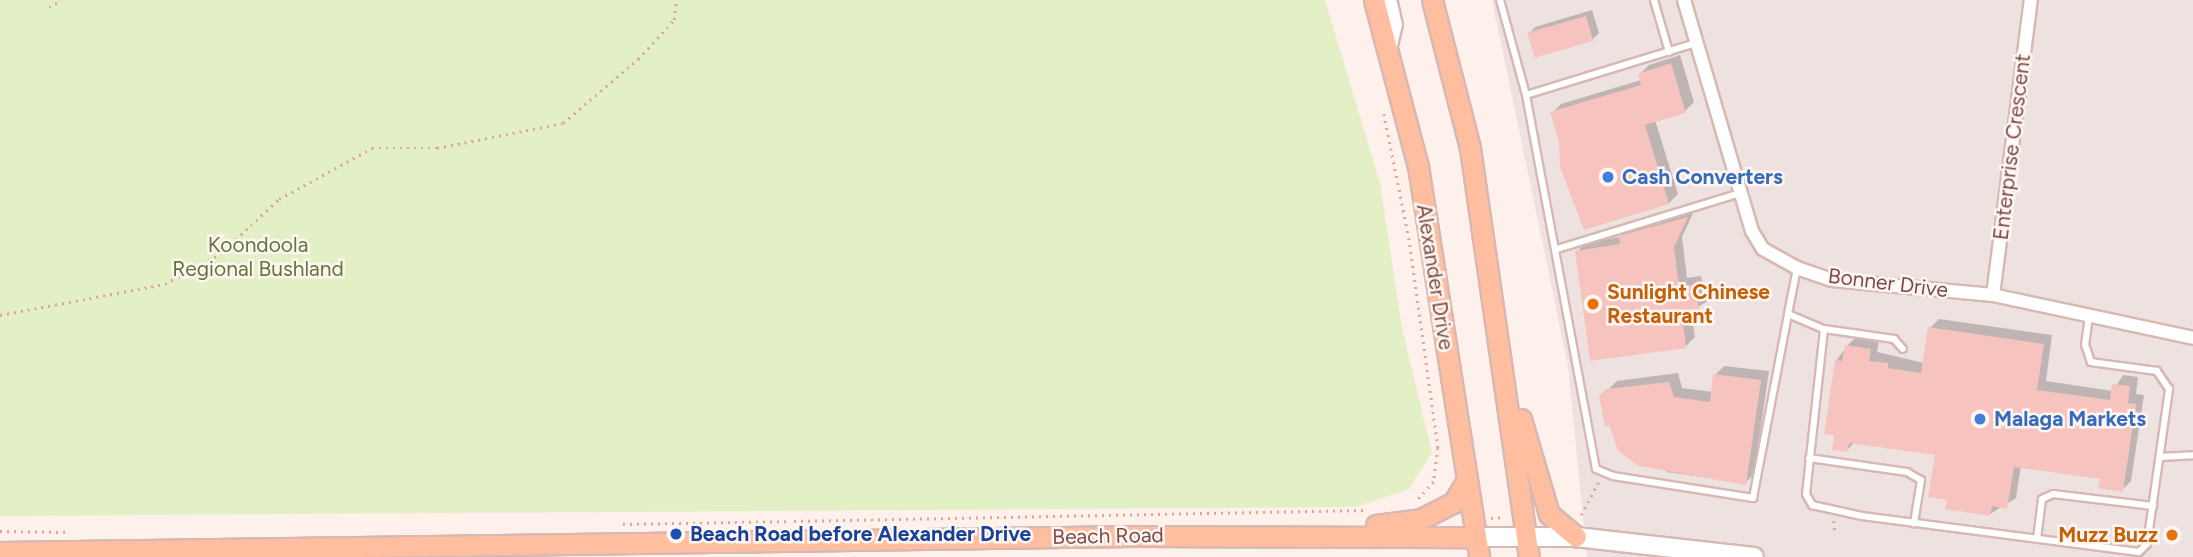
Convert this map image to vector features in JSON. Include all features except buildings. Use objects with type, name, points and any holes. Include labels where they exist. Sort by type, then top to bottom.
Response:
[{"type":"main road","name":"Alexander Drive","points":[[1374,0],[1418,166],[1479,557]]},
{"type":"main road","points":[[1432,0],[1470,148],[1499,330],[1529,557]]},
{"type":"main road","points":[[1499,330],[1517,376],[1522,426],[1536,480],[1556,524],[1576,537]]},
{"type":"main road","points":[[1261,535],[1297,525],[1382,525],[1421,519],[1453,503],[1467,481]]},
{"type":"main road","name":"Beach Road","points":[[0,552],[1261,535],[1576,537],[1754,557]]},
{"type":"street","points":[[1389,54],[1396,25],[1390,0]]},
{"type":"street","name":"Bonner Drive","points":[[1684,0],[1740,193],[1763,249],[1797,268],[1832,280],[1993,295],[2193,338]]},
{"type":"street","name":"Enterprise Crescent","points":[[1993,295],[2031,0]]},
{"type":"lane","points":[[1500,0],[1526,95],[1557,249],[1592,461],[1604,472],[1753,498],[1797,268]]},
{"type":"lane","points":[[1654,0],[1669,52]]},
{"type":"lane","points":[[1526,95],[1696,43]]},
{"type":"lane","points":[[1557,249],[1740,193]]},
{"type":"lane","points":[[1788,314],[1824,329],[1894,339],[1903,349]]},
{"type":"lane","points":[[1824,329],[1806,494],[1812,505],[1914,523],[2139,552],[2147,544],[2169,389],[2157,371],[2091,362],[2085,345],[2089,316]]},
{"type":"lane","points":[[2160,457],[2193,456]]},
{"type":"lane","points":[[1809,458],[1907,471],[1921,480],[1914,523]]},
{"type":"lane","points":[[2037,539],[2042,499],[2053,494],[2153,506]]},
{"type":"path","points":[[49,6],[61,0]]},
{"type":"path","points":[[0,315],[165,284],[220,254],[279,200],[372,148],[437,148],[564,123],[656,40],[674,20],[676,0]]},
{"type":"path","points":[[1382,104],[1409,239],[1438,448],[1434,482],[1412,504]]},
{"type":"path","points":[[1581,514],[1604,472]]},
{"type":"path","points":[[618,525],[1380,508]]},
{"type":"path","points":[[1835,528],[1835,535]]},
{"type":"path","points":[[0,531],[77,532]]},
{"type":"shaded area","points":[[1492,0],[2193,0],[2193,557],[1587,557],[1568,366]]},
{"type":"green space","name":"Koondoola Regional Bushland","points":[[0,0],[1325,0],[1380,183],[1402,328],[1432,453],[1408,490],[1355,507],[0,516]]},
{"type":"place","name":"Cash Converters","points":[[1608,177]]},
{"type":"place","name":"Sunlight Chinese Restaurant","points":[[1593,304]]},
{"type":"place","name":"Malaga Markets","points":[[1980,419]]},
{"type":"place","name":"Beach Road before Alexander Drive","points":[[676,534]]},
{"type":"place","name":"Muzz Buzz","points":[[2172,535]]}]
